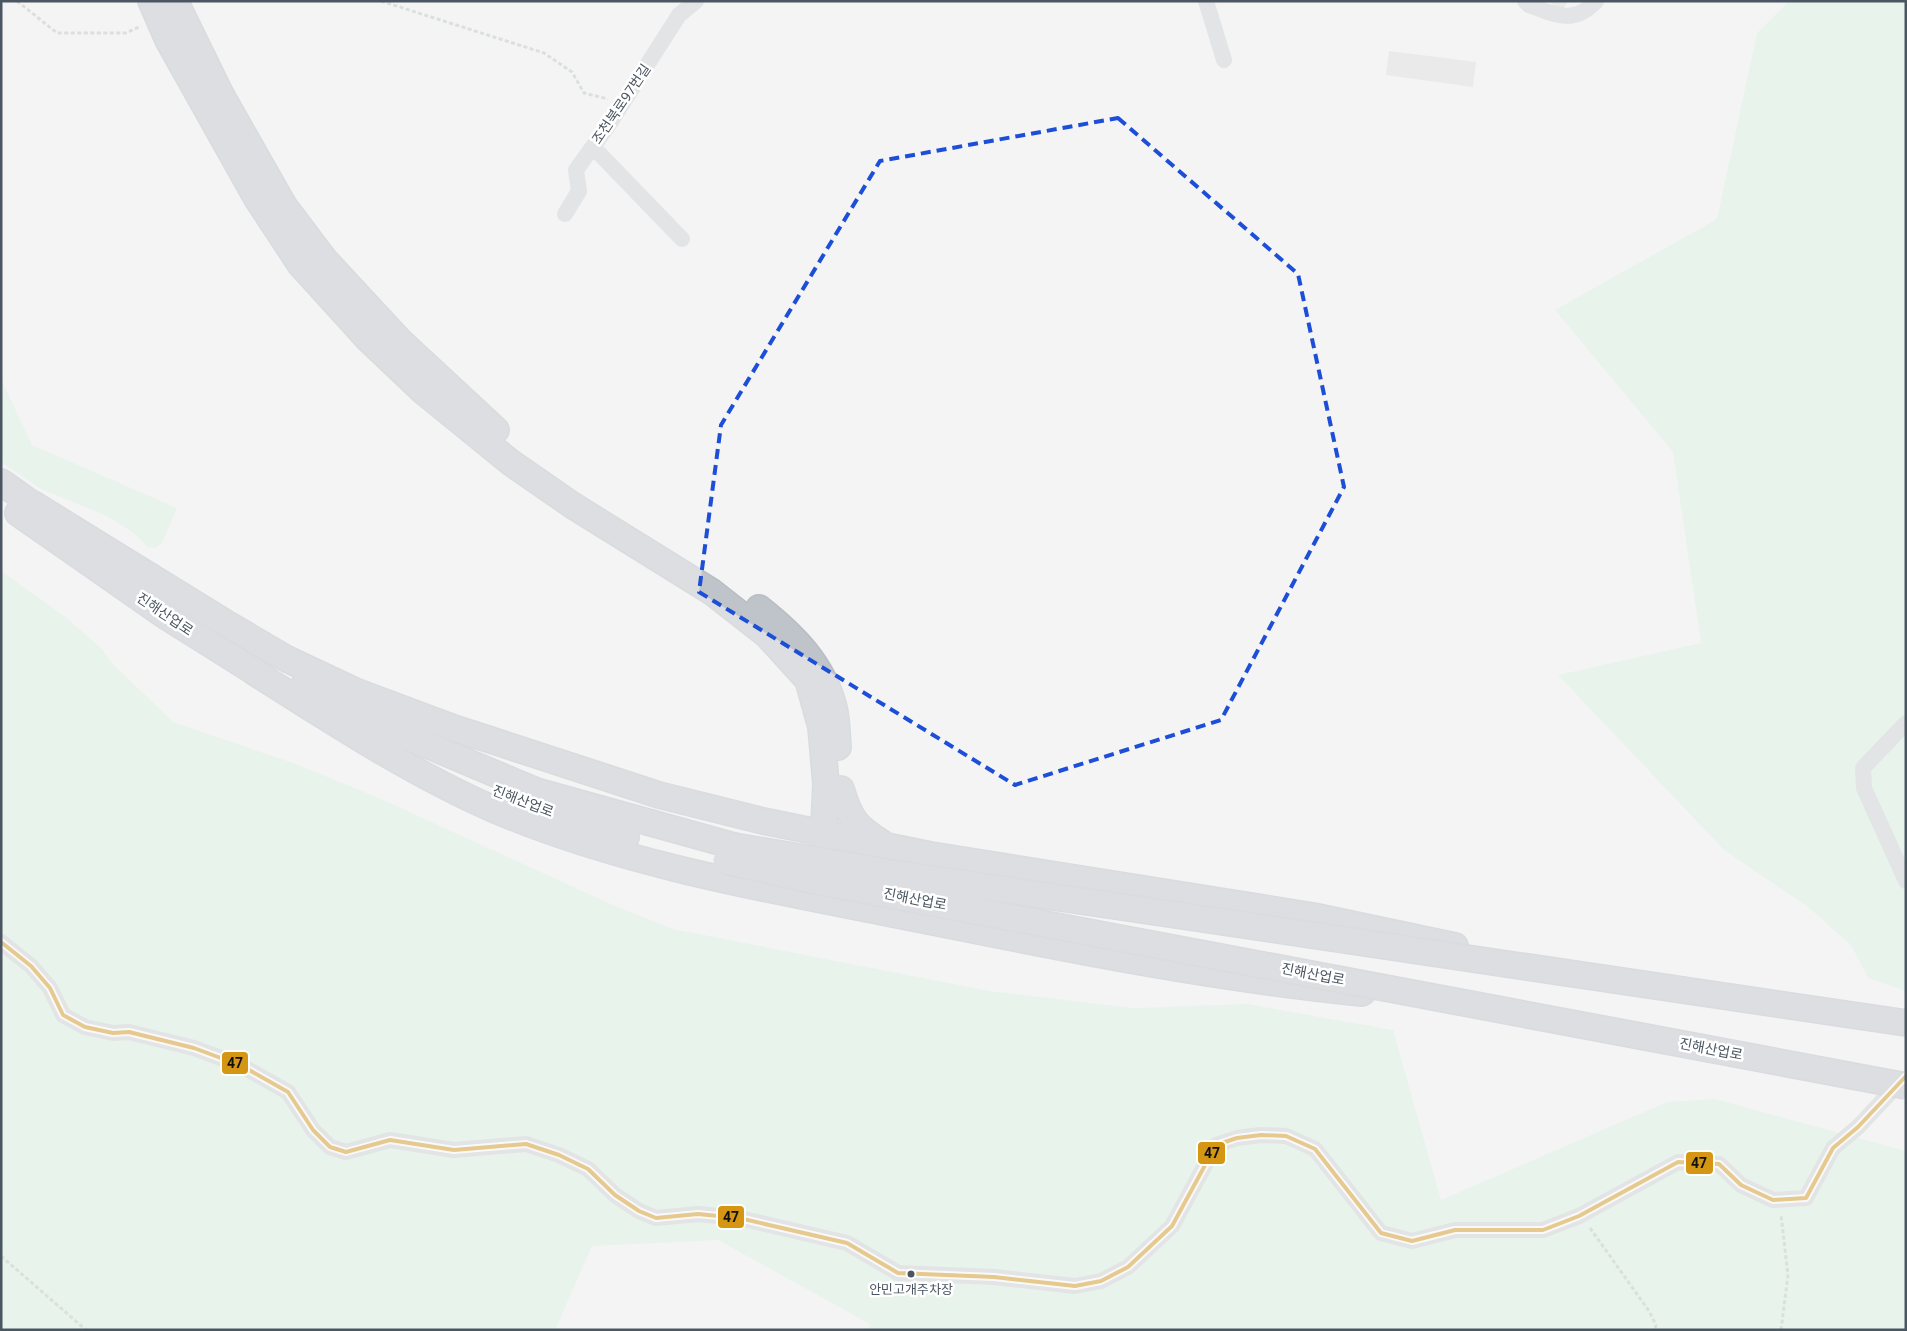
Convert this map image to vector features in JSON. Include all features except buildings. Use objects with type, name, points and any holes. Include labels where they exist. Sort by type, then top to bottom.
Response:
[{"type":"highway","points":[[175,1],[221,95],[284,206],[324,259],[400,342],[522,452],[559,480],[735,589],[789,632],[817,666],[835,709],[833,836],[823,874],[827,892],[835,903]]},
{"type":"highway","points":[[148,13],[168,40],[256,197],[300,264],[368,339],[424,392],[510,462],[572,505],[712,592],[767,635],[808,680],[834,786],[848,814],[861,830],[889,847]]},
{"type":"highway","name":"진해산업로","points":[[1,482],[176,604],[278,671],[361,717],[446,770]]},
{"type":"highway","name":"진해산업로","points":[[1,502],[167,617],[254,672],[356,732],[500,794],[623,836],[730,854],[892,873],[1906,1023]]},
{"type":"highway","points":[[33,504],[224,622],[287,658],[355,691],[472,734],[659,795],[763,821],[889,847],[1313,916],[1610,978]]},
{"type":"highway","points":[[763,821],[796,816],[814,808],[834,786]]},
{"type":"highway","points":[[500,794],[562,836],[748,886],[1142,964],[1297,987],[1469,1004]]},
{"type":"highway","name":"진해산업로","points":[[730,854],[820,882],[1906,1086]]},
{"type":"street","name":"조천북로97번길","points":[[565,214],[578,191],[576,170],[623,102],[679,15],[696,1]]},
{"type":"street","points":[[1206,1],[1224,60]]},
{"type":"street","points":[[1525,1],[1529,5],[1562,18],[1587,11],[1596,1]]},
{"type":"street","points":[[593,147],[682,239]]},
{"type":"street","points":[[1906,723],[1863,768],[1864,788],[1906,882]]},
{"type":"street","points":[[1,942],[31,966],[50,988],[63,1015],[85,1028],[129,1032],[194,1048],[242,1066],[288,1092],[313,1130],[330,1147],[346,1152],[390,1140],[454,1150],[526,1144],[559,1155],[588,1169],[615,1195],[639,1211],[656,1218],[698,1214],[739,1218],[847,1243],[898,1273],[994,1277],[1075,1286],[1101,1281],[1128,1267],[1172,1226],[1216,1145],[1237,1138],[1261,1135],[1286,1136],[1315,1149],[1381,1233],[1412,1241],[1455,1230],[1543,1230],[1579,1216],[1678,1162],[1719,1164],[1741,1186],[1773,1200],[1806,1198],[1833,1148],[1858,1127],[1906,1076]]},
{"type":"path","points":[[17,1],[57,33],[126,33],[148,13]]},
{"type":"path","points":[[382,1],[544,52],[572,72],[584,93],[623,102]]},
{"type":"path","points":[[1779,1200],[1788,1275],[1781,1330]]},
{"type":"path","points":[[1579,1216],[1598,1237],[1649,1311],[1656,1326],[1655,1330]]},
{"type":"path","points":[[1,1256],[86,1330]]},
{"type":"highlighted area","points":[[1118,118],[1298,274],[1344,487],[1221,720],[1015,785],[699,592],[721,425],[880,161]]},
{"type":"green space","points":[[1789,1],[1906,1],[1906,991],[1868,978],[1851,945],[1807,906],[1724,850],[1558,675],[1701,643],[1673,452],[1555,310],[1717,219],[1757,33]]},
{"type":"green space","points":[[1,379],[32,445],[177,508],[162,543],[155,548],[148,547],[131,531],[107,516],[41,489],[1,462]]},
{"type":"green space","points":[[1,571],[63,615],[101,648],[113,664],[173,722],[293,763],[379,798],[613,905],[673,929],[989,991],[1134,1008],[1247,1004],[1393,1030],[1441,1200],[1667,1102],[1715,1099],[1906,1151],[1906,1330],[869,1330],[870,1324],[718,1240],[592,1246],[555,1330],[1,1330]]},
{"type":"transit line","name":"47","points":[[1,942],[31,966],[50,988],[63,1015],[85,1027],[113,1033],[129,1032],[194,1048],[242,1066],[288,1092],[313,1130],[330,1147],[346,1152],[390,1140],[454,1150],[526,1144],[559,1155],[588,1169],[615,1195],[639,1211],[656,1218],[698,1214],[739,1218],[847,1243],[898,1273],[994,1277],[1075,1286],[1101,1281],[1128,1267],[1172,1226],[1216,1145],[1237,1138],[1261,1135],[1286,1136],[1315,1149],[1381,1233],[1412,1241],[1455,1230],[1543,1230],[1579,1216],[1678,1162],[1719,1164],[1741,1185],[1773,1200],[1806,1198],[1833,1148],[1858,1127],[1906,1076]]},
{"type":"place","name":"안민고개주차장","points":[[911,1274]]}]
